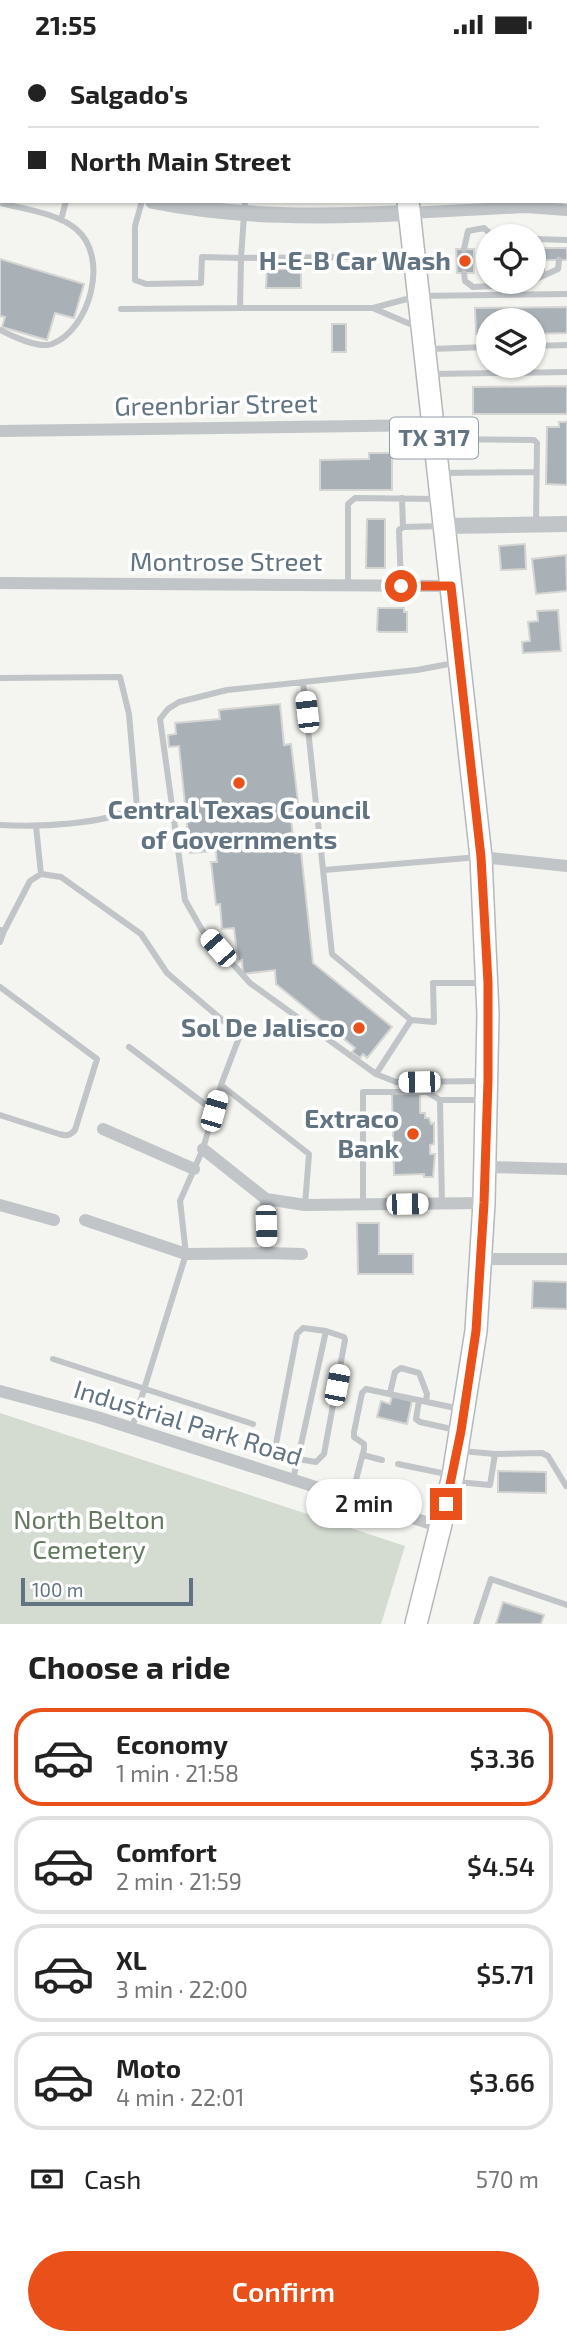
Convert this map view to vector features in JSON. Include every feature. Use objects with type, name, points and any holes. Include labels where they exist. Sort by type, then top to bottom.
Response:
[{"type":"main road","name":"TX 317","points":[[408,207],[481,857],[488,983],[488,1090],[476,1331],[452,1479],[416,1624]]},
{"type":"street","points":[[163,203],[187,208],[245,207],[317,216],[408,207],[525,207],[567,210]]},
{"type":"street","name":"Greenbriar Street","points":[[0,431],[434,432]]},
{"type":"street","points":[[445,526],[567,524]]},
{"type":"street","name":"Montrose Street","points":[[0,583],[451,586]]},
{"type":"street","points":[[481,857],[567,866]]},
{"type":"street","points":[[103,1129],[194,1169]]},
{"type":"street","points":[[203,1149],[265,1199],[305,1205],[484,1203]]},
{"type":"street","points":[[485,1167],[567,1169]]},
{"type":"street","points":[[265,1199],[267,1253]]},
{"type":"street","points":[[0,1205],[54,1220]]},
{"type":"street","points":[[85,1220],[186,1254],[302,1254]]},
{"type":"street","points":[[481,1259],[567,1259]]},
{"type":"street","name":"Industrial Park Road","points":[[0,1391],[132,1428],[441,1527]]},
{"type":"lane","points":[[0,330],[39,344],[51,344],[70,331],[82,316],[94,281],[92,253],[86,239],[75,228],[61,220],[3,203]]},
{"type":"lane","points":[[61,220],[65,203]]},
{"type":"lane","points":[[141,203],[135,226],[135,279],[146,284],[201,283],[202,257],[347,257]]},
{"type":"lane","points":[[240,308],[245,207]]},
{"type":"lane","points":[[464,249],[468,231],[476,230]]},
{"type":"lane","points":[[546,239],[567,240]]},
{"type":"lane","points":[[558,240],[558,248]]},
{"type":"lane","points":[[546,274],[558,269],[559,260]]},
{"type":"lane","points":[[464,273],[465,281],[476,287]]},
{"type":"lane","points":[[121,309],[373,308],[418,296],[476,289]]},
{"type":"lane","points":[[546,294],[567,294]]},
{"type":"lane","points":[[373,308],[423,339],[476,346]]},
{"type":"lane","points":[[546,346],[567,345]]},
{"type":"lane","points":[[427,374],[567,372]]},
{"type":"lane","points":[[434,432],[534,440],[537,443],[536,524]]},
{"type":"lane","points":[[438,473],[536,472]]},
{"type":"lane","points":[[348,585],[348,504],[355,498],[442,500]]},
{"type":"lane","points":[[402,498],[403,527]]},
{"type":"lane","points":[[401,586],[399,530],[403,527],[445,526]]},
{"type":"lane","points":[[459,662],[417,670],[227,690],[179,702],[167,709],[160,719],[185,900],[202,930],[250,983],[376,1074],[396,1082],[488,1090]]},
{"type":"lane","points":[[0,678],[120,677],[129,714],[137,807],[120,816],[36,825],[0,825]]},
{"type":"lane","points":[[303,682],[331,954],[411,1020],[434,1023],[433,983],[488,983]]},
{"type":"lane","points":[[36,825],[41,874]]},
{"type":"lane","points":[[324,870],[481,857]]},
{"type":"lane","points":[[0,942],[2,930],[30,881],[41,874],[61,877],[141,934],[167,973],[240,1035],[221,1085],[203,1149],[180,1201],[186,1254],[132,1428]]},
{"type":"lane","points":[[0,987],[97,1059],[72,1134],[59,1134],[0,1115]]},
{"type":"lane","points":[[376,1074],[411,1020]]},
{"type":"lane","points":[[129,1047],[214,1111]]},
{"type":"lane","points":[[221,1085],[309,1154],[305,1205]]},
{"type":"lane","points":[[363,1205],[363,1092],[427,1092],[440,1100],[488,1090]]},
{"type":"lane","points":[[440,1100],[442,1203]]},
{"type":"lane","points":[[303,1328],[326,1331],[344,1337],[345,1340],[324,1454],[316,1462],[298,1459],[275,1449],[297,1334],[303,1328]]},
{"type":"lane","points":[[293,1479],[326,1331]]},
{"type":"lane","points":[[53,1359],[253,1424]]},
{"type":"lane","points":[[390,1393],[397,1369],[419,1373],[427,1394],[416,1419],[461,1431]]},
{"type":"lane","points":[[351,1499],[364,1444],[354,1437],[354,1432],[362,1393],[366,1389],[423,1401],[495,1454],[542,1453],[548,1456],[566,1486]]},
{"type":"lane","points":[[398,1464],[452,1479],[490,1485],[495,1454]]},
{"type":"lane","points":[[363,1455],[382,1460]]},
{"type":"lane","points":[[476,1624],[491,1579],[567,1605]]},
{"type":"green space","name":"North Belton Cemetery","points":[[0,1413],[405,1546],[381,1624],[0,1624]]},
{"type":"building","points":[[546,248],[567,248],[567,260],[546,260]]},
{"type":"building","name":"H-E-B Car Wash","points":[[456,249],[474,249],[474,273],[457,273]]},
{"type":"building","points":[[0,259],[84,284],[74,318],[55,313],[47,340],[2,327],[5,317],[0,316]]},
{"type":"building","points":[[267,269],[301,269],[301,288],[266,288]]},
{"type":"building","points":[[567,307],[567,333],[546,334],[546,308],[476,308],[476,334],[475,308]]},
{"type":"building","points":[[332,324],[346,324],[346,352],[332,352]]},
{"type":"building","points":[[567,386],[567,414],[473,414],[473,387]]},
{"type":"building","points":[[559,422],[567,422],[567,485],[546,484],[547,427],[559,427]]},
{"type":"building","points":[[369,453],[392,453],[392,490],[320,490],[320,460],[369,459]]},
{"type":"building","points":[[367,519],[385,519],[385,568],[366,568]]},
{"type":"building","points":[[525,544],[526,569],[501,570],[499,546]]},
{"type":"building","points":[[566,555],[567,591],[536,594],[532,559]]},
{"type":"building","points":[[378,608],[404,608],[404,612],[407,612],[407,632],[379,632]]},
{"type":"building","points":[[558,610],[561,651],[523,653],[522,642],[530,641],[528,622],[538,621],[537,611]]},
{"type":"building","points":[[280,704],[284,745],[291,744],[299,810],[290,811],[295,853],[301,852],[313,963],[392,1027],[367,1058],[363,1054],[360,1058],[352,1052],[355,1048],[276,984],[275,970],[243,974],[242,960],[238,962],[234,928],[222,929],[220,904],[216,905],[211,862],[217,862],[216,851],[190,853],[179,746],[169,747],[168,735],[176,734],[175,723],[220,719],[219,710]]},
{"type":"building","name":"Extraco Bank","points":[[392,1094],[420,1094],[420,1113],[425,1113],[425,1118],[429,1118],[431,1124],[434,1123],[434,1144],[430,1145],[430,1154],[435,1154],[433,1177],[424,1177],[424,1174],[394,1175]]},
{"type":"building","points":[[357,1223],[379,1223],[379,1254],[413,1254],[413,1274],[358,1274]]},
{"type":"building","points":[[533,1281],[567,1282],[567,1309],[532,1308]]},
{"type":"building","points":[[392,1396],[412,1401],[407,1424],[377,1417],[381,1401],[390,1404]]},
{"type":"building","points":[[498,1471],[546,1472],[546,1493],[498,1492]]},
{"type":"building","points":[[503,1602],[544,1615],[541,1624],[496,1624]]},
{"type":"place","name":"H-E-B Car Wash","points":[[465,261]]},
{"type":"place","name":"Central Texas Council of Governments","points":[[239,783]]},
{"type":"place","name":"Sol De Jalisco","points":[[359,1028]]},
{"type":"place","name":"Extraco Bank","points":[[413,1134]]},
{"type":"route","points":[[401,586],[451,586],[481,857],[488,983],[488,1080],[479,1302],[465,1411],[446,1504]]}]
